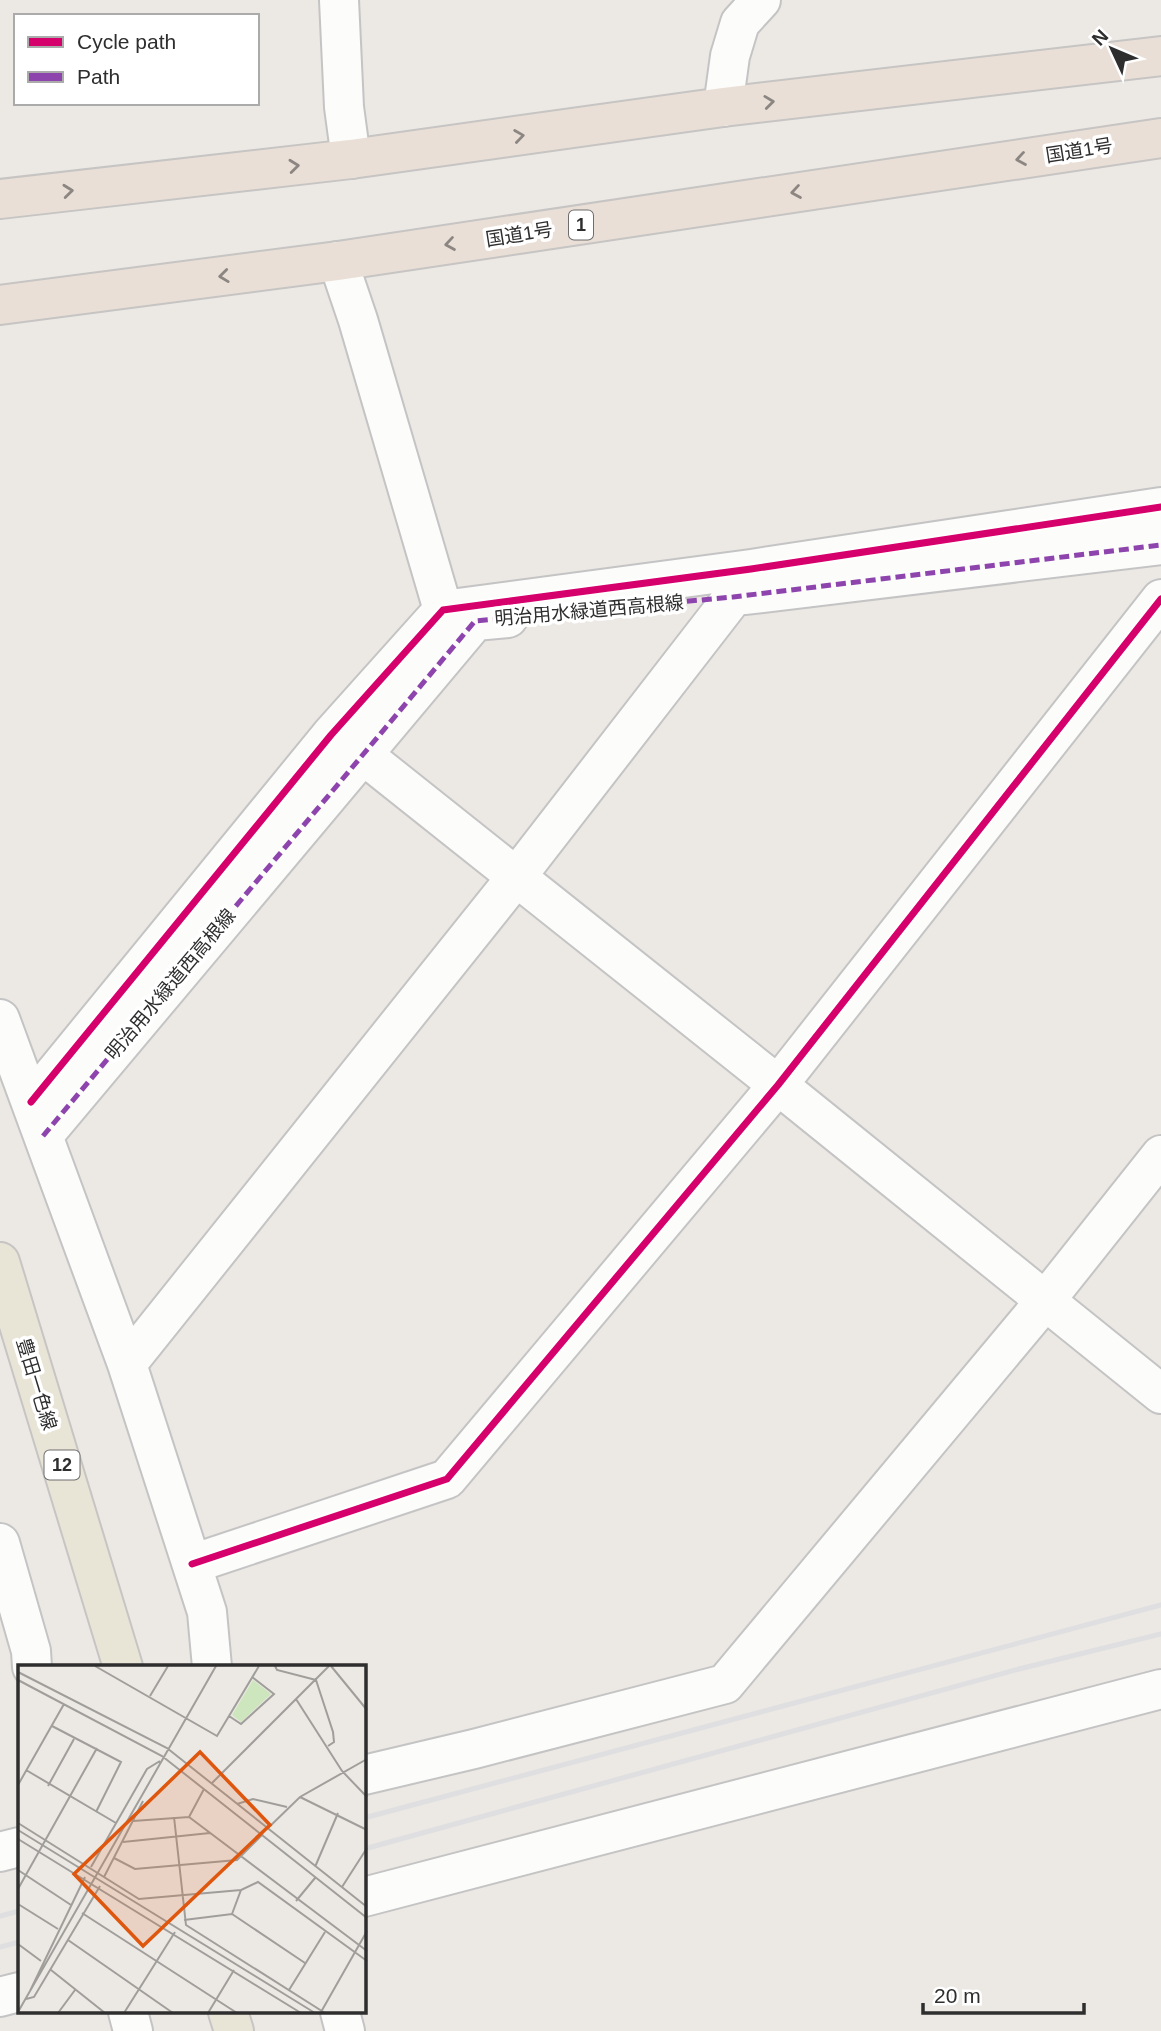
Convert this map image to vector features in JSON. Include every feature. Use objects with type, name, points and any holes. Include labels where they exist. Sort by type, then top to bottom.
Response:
[{"type":"highway","points":[[0,199],[351,159],[723,107],[1161,56]]},
{"type":"highway","name":"国道1号","points":[[0,305],[338,261],[1161,138]]},
{"type":"main road","name":"豊田一色線","points":[[0,1262],[122,1665]]},
{"type":"main road","points":[[229,2014],[234,2031]]},
{"type":"street","points":[[339,0],[344,107],[351,159]]},
{"type":"street","points":[[723,107],[730,55],[740,23],[761,0]]},
{"type":"street","points":[[338,261],[358,320],[443,610]]},
{"type":"street","points":[[37,1119],[347,744],[443,610],[742,583],[1161,507]]},
{"type":"street","name":"明治用水緑道西高根線","points":[[347,744],[475,621],[742,583],[1161,545]]},
{"type":"street","points":[[127,1364],[517,876],[742,583]]},
{"type":"street","points":[[192,1564],[447,1479],[778,1085],[1161,599]]},
{"type":"street","points":[[347,744],[517,876],[1161,1394]]},
{"type":"street","points":[[0,1019],[127,1364],[207,1612],[212,1665]]},
{"type":"street","points":[[366,1775],[725,1684],[1045,1301],[1161,1155]]},
{"type":"street","points":[[0,1543],[31,1651],[32,1665]]},
{"type":"street","points":[[366,1896],[1161,1689]]},
{"type":"street","points":[[0,1852],[18,1847]]},
{"type":"street","points":[[0,1997],[18,1992]]},
{"type":"street","points":[[129,2014],[133,2031]]},
{"type":"street","points":[[341,2014],[345,2031]]},
{"type":"railway","points":[[366,1817],[1161,1605]]},
{"type":"railway","points":[[366,1848],[1019,1669],[1161,1634]]},
{"type":"railway","points":[[0,1916],[18,1911]]},
{"type":"railway","points":[[0,1947],[18,1942]]},
{"type":"marked path","points":[[43,1136],[475,621],[733,597],[1161,545]]},
{"type":"cycle path","points":[[31,1102],[331,735],[443,610],[751,569],[1161,507]]},
{"type":"cycle path","points":[[192,1564],[447,1479],[778,1085],[1161,599]]}]
